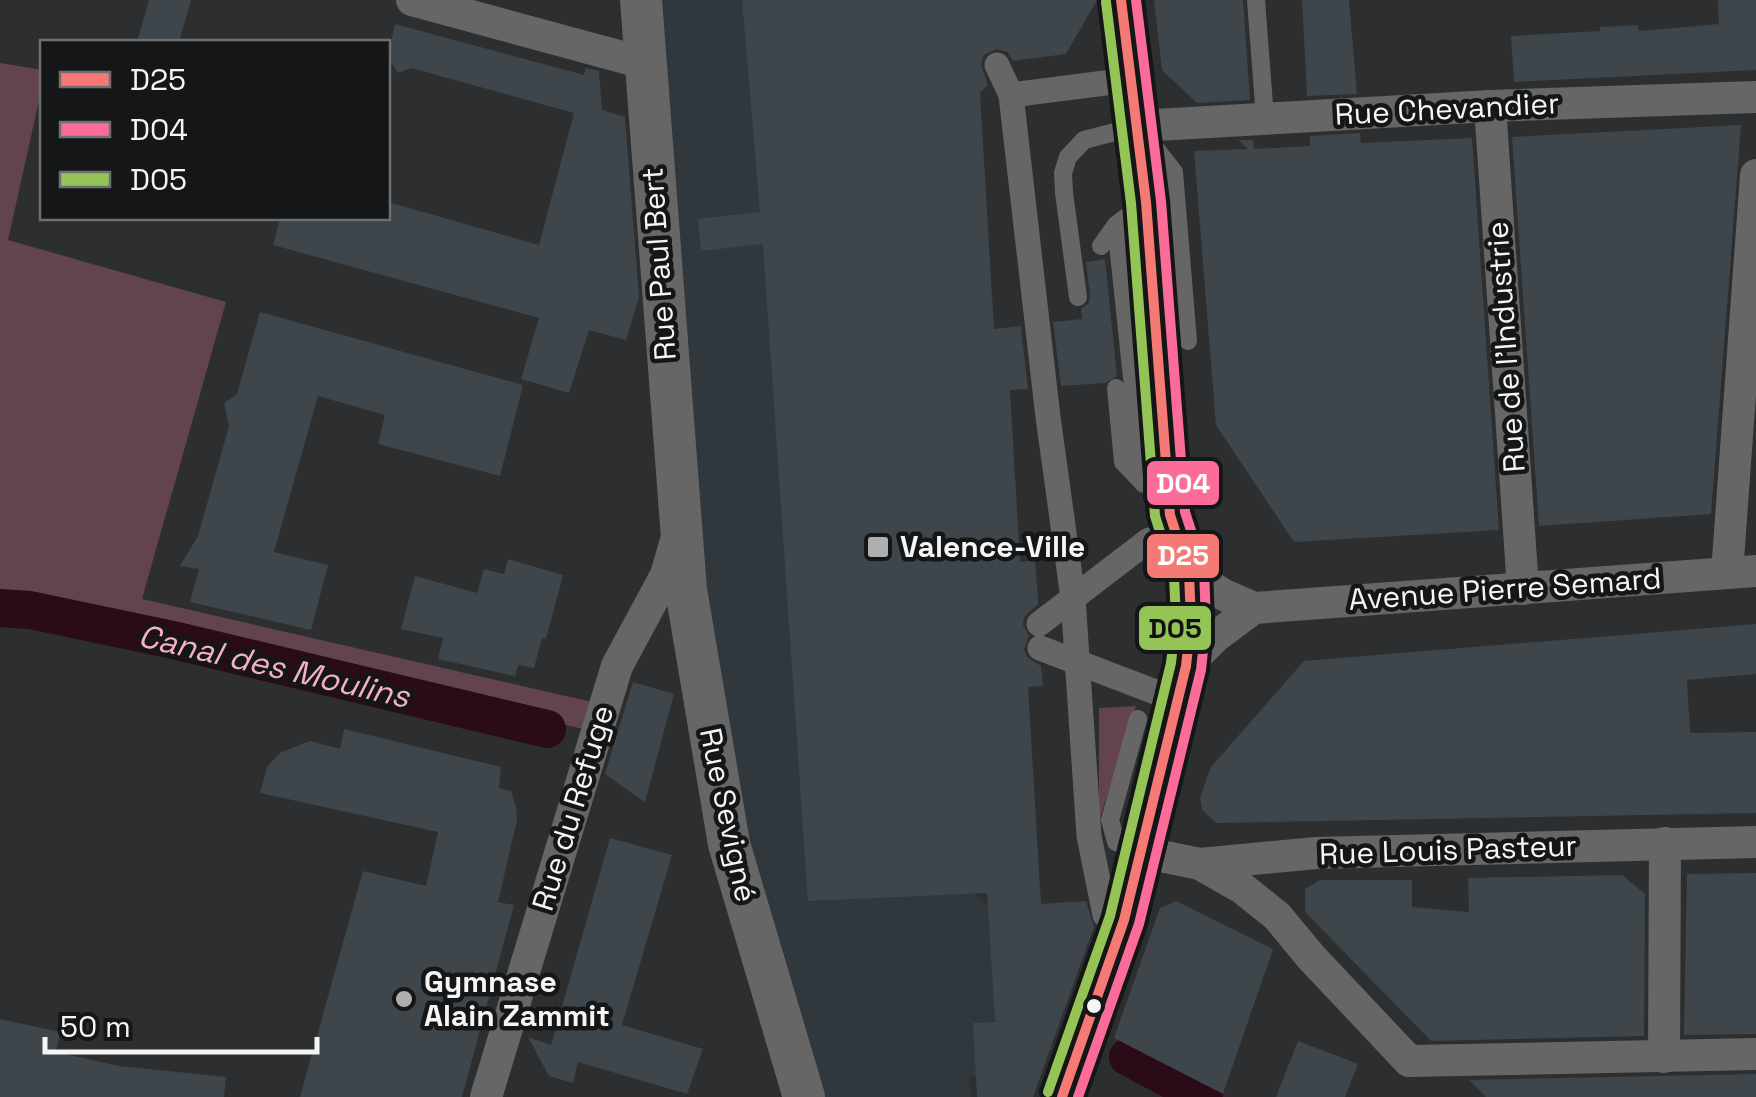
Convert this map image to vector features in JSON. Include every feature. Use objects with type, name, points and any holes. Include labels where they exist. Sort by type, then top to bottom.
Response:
[{"type":"street","points":[[412,0],[646,80]]},
{"type":"street","name":"Rue Paul Bert","points":[[641,0],[679,527]]},
{"type":"street","points":[[1122,0],[1146,202],[1160,527],[1189,572],[1224,595],[1254,608],[1186,666]]},
{"type":"street","points":[[997,65],[1011,95],[1073,598],[1089,836],[1104,914]]},
{"type":"street","points":[[1011,95],[1104,83]]},
{"type":"street","name":"Rue Chevandier","points":[[1138,126],[1490,106],[1756,97]]},
{"type":"street","name":"Rue de l'Industrie","points":[[1490,106],[1523,589]]},
{"type":"street","points":[[1741,572],[1756,174]]},
{"type":"street","name":"Rue du Refuge","points":[[486,1097],[617,666],[666,575],[679,527]]},
{"type":"street","name":"Rue Sevigné","points":[[679,527],[723,818],[804,1097]]},
{"type":"street","points":[[1158,692],[1078,663],[1040,636],[1073,598],[1160,527]]},
{"type":"street","points":[[1062,1097],[1124,920],[1135,850],[1186,666],[1191,620],[1189,572]]},
{"type":"street","name":"Avenue Pierre Semard","points":[[1254,608],[1741,572]]},
{"type":"street","name":"Rue Louis Pasteur","points":[[1135,850],[1200,864],[1316,853],[1756,842]]},
{"type":"street","points":[[1664,1057],[1666,843]]},
{"type":"street","points":[[1200,864],[1242,888],[1277,916],[1310,957],[1409,1060],[1756,1054]]},
{"type":"lane","points":[[1256,0],[1266,118]]},
{"type":"lane","points":[[646,80],[643,113],[666,575],[716,850],[787,1097]]},
{"type":"lane","points":[[1078,298],[1064,194],[1063,173],[1068,157],[1084,140],[1138,126],[1174,172],[1188,340]]},
{"type":"lane","points":[[1101,246],[1116,225],[1146,202]]},
{"type":"lane","points":[[1116,225],[1143,483],[1160,527]]},
{"type":"lane","points":[[1116,388],[1124,462],[1143,483]]},
{"type":"lane","points":[[1051,1097],[1135,850],[1116,842],[1110,820],[1138,719]]},
{"type":"shaded area","points":[[657,0],[917,0],[974,893],[988,907],[995,1021],[973,1024],[975,1050],[997,1075],[969,1077],[971,1097],[818,1097],[740,821],[699,590]]},
{"type":"shaded area","points":[[0,63],[40,70],[40,96],[8,240],[226,302],[142,599],[605,705],[596,732],[126,621],[0,603]]},
{"type":"shaded area","points":[[1136,706],[1099,821],[1099,708]]},
{"type":"building","points":[[149,0],[191,0],[180,40],[138,40]]},
{"type":"building","points":[[742,0],[1097,0],[1066,54],[1013,61],[1007,52],[997,49],[984,55],[981,65],[988,85],[980,93],[994,329],[1021,326],[1028,389],[1010,390],[1020,562],[1035,560],[1038,600],[1024,617],[1023,625],[1029,636],[1024,650],[1027,657],[1041,666],[1043,686],[1028,687],[1041,904],[1086,901],[1094,927],[1033,1097],[977,1097],[973,1023],[995,1022],[987,893],[808,901],[763,244],[701,251],[698,219],[760,212]]},
{"type":"building","points":[[1154,0],[1243,0],[1250,100],[1197,103],[1162,70]]},
{"type":"building","points":[[1302,0],[1349,0],[1357,94],[1307,96]]},
{"type":"building","points":[[1718,0],[1756,0],[1756,70],[1514,82],[1511,36],[1600,31],[1600,27],[1638,25],[1639,31],[1719,24]]},
{"type":"building","points":[[395,24],[584,75],[586,68],[599,71],[602,110],[625,117],[639,297],[626,340],[589,330],[569,393],[521,379],[539,318],[273,245],[279,220],[390,220],[390,203],[539,245],[574,113],[411,68],[398,73],[390,60]]},
{"type":"building","points":[[1741,125],[1711,514],[1539,526],[1512,137]]},
{"type":"building","points":[[1360,133],[1361,143],[1472,138],[1499,530],[1294,542],[1216,425],[1194,151],[1248,149],[1238,140],[1253,140],[1254,149],[1310,146],[1310,136]]},
{"type":"building","points":[[1105,259],[1117,376],[1105,383],[1061,386],[1053,322],[1082,319],[1081,309],[1089,303],[1090,296],[1086,262]]},
{"type":"building","points":[[260,312],[523,385],[500,476],[378,444],[385,415],[318,396],[274,552],[328,565],[311,630],[190,602],[199,569],[180,566],[198,536],[229,426],[224,403],[237,394]]},
{"type":"building","points":[[508,559],[563,575],[534,668],[518,665],[515,676],[438,659],[443,638],[401,629],[415,576],[477,593],[484,569],[504,574]]},
{"type":"building","points":[[1756,624],[1756,674],[1687,680],[1690,733],[1756,732],[1756,813],[1216,823],[1202,810],[1200,797],[1211,767],[1304,661]]},
{"type":"building","points":[[633,682],[674,694],[645,802],[605,774]]},
{"type":"building","points":[[344,729],[501,767],[499,788],[511,791],[517,820],[498,902],[514,905],[462,1097],[300,1097],[363,871],[426,886],[438,832],[260,793],[267,767],[280,753],[310,741],[340,749]]},
{"type":"building","points":[[610,838],[672,855],[622,1025],[703,1049],[687,1094],[578,1062],[573,1083],[549,1076],[528,1037],[551,1045]]},
{"type":"building","points":[[1756,873],[1756,1034],[1684,1035],[1687,874]]},
{"type":"building","points":[[1622,875],[1645,894],[1644,1036],[1431,1041],[1305,912],[1305,889],[1320,880],[1412,880],[1412,907],[1469,912],[1468,878]]},
{"type":"building","points":[[1176,901],[1273,949],[1223,1094],[1114,1038],[1160,908]]},
{"type":"building","points":[[0,1019],[60,1032],[56,1052],[119,1066],[226,1077],[224,1097],[0,1097]]},
{"type":"building","points":[[1298,1041],[1358,1064],[1345,1097],[1276,1097]]},
{"type":"building","points":[[1756,1074],[1756,1097],[1486,1097],[1469,1080]]},
{"type":"waterway","name":"Canal des Moulins","points":[[0,608],[30,610],[173,640],[547,729]]},
{"type":"waterway","name":"Canal des Moulins","points":[[1128,1057],[1204,1097]]},
{"type":"transit line","name":"D25","points":[[1062,1097],[1124,920],[1186,666],[1191,621],[1189,573],[1170,515],[1146,202],[1121,0]]},
{"type":"transit line","name":"D04","points":[[1078,1097],[1139,924],[1201,670],[1206,622],[1204,570],[1185,512],[1161,201],[1136,0]]},
{"type":"transit line","name":"D05","points":[[1048,1092],[1110,916],[1171,663],[1176,620],[1174,576],[1155,516],[1131,203],[1106,2]]},
{"type":"place","name":"Valence-Ville","points":[[878,547]]},
{"type":"place","name":"Gymnase Alain Zammit","points":[[404,999]]}]
